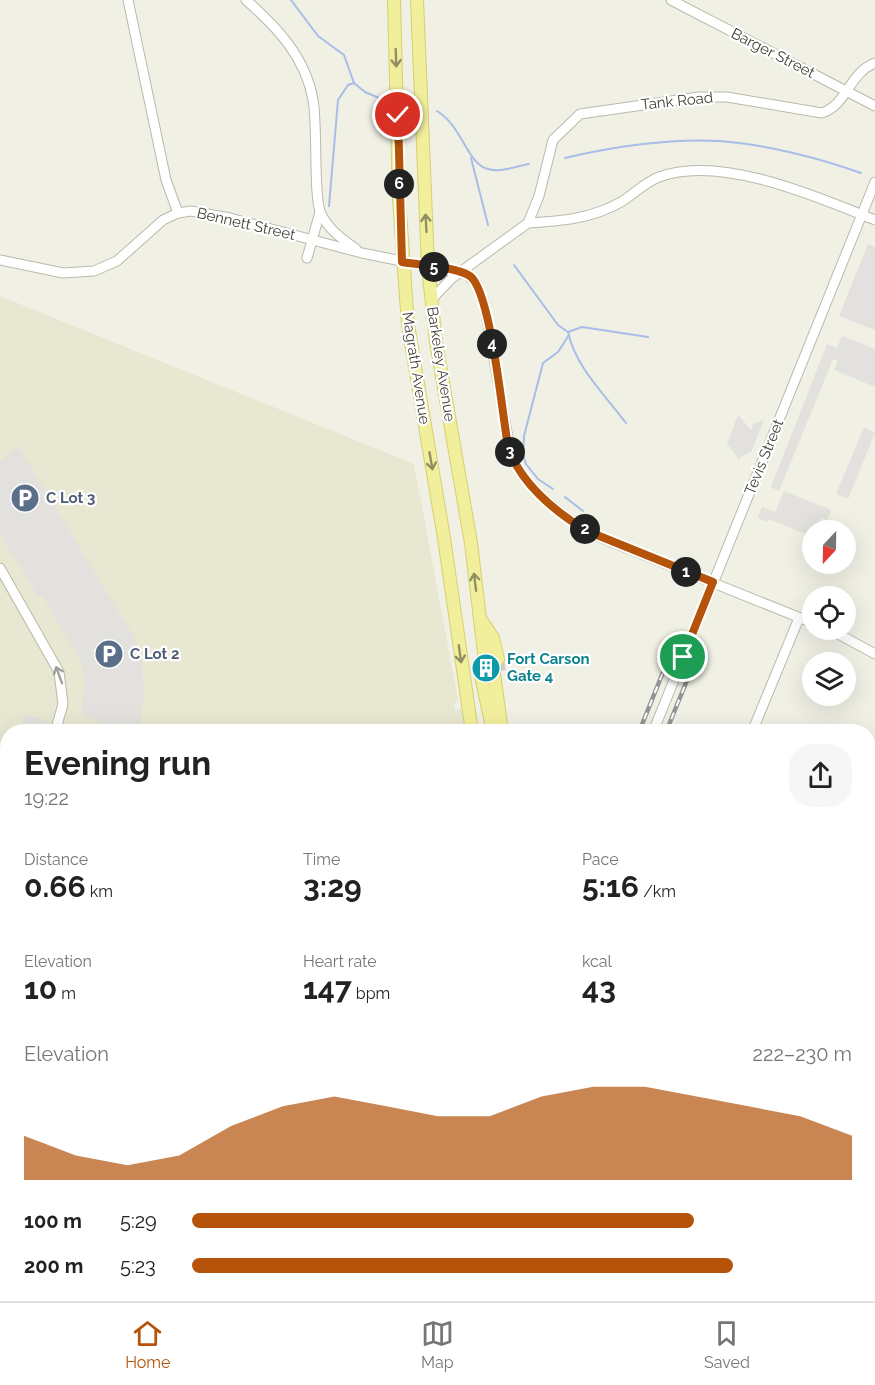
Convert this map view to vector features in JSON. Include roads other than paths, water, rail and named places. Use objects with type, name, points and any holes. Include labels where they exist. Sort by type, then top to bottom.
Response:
[{"type":"main road","name":"Magrath Avenue","points":[[394,0],[402,262],[409,334],[444,538],[471,724]]},
{"type":"main road","name":"Barkeley Avenue","points":[[417,0],[431,300],[471,543],[480,617],[476,636],[488,661],[493,638],[480,617]]},
{"type":"main road","points":[[490,675],[497,724]]},
{"type":"street","points":[[128,0],[166,180],[178,213]]},
{"type":"street","points":[[246,0],[283,36],[305,73],[314,100],[320,212],[307,258]]},
{"type":"street","name":"Barger Street","points":[[671,0],[875,106]]},
{"type":"street","name":"Tank Road","points":[[528,223],[539,196],[553,140],[580,114],[699,97],[727,97],[822,113],[834,108],[859,73],[875,63]]},
{"type":"street","points":[[431,300],[440,288],[528,223],[580,220],[620,203],[658,177],[698,171],[753,177],[794,188],[875,220]]},
{"type":"street","name":"Tevis Street","points":[[656,724],[875,182]]},
{"type":"street","points":[[320,212],[334,233],[362,253]]},
{"type":"street","name":"Bennett Street","points":[[0,260],[63,273],[93,271],[117,261],[163,220],[178,213],[204,213],[362,253],[461,272]]},
{"type":"street","points":[[461,272],[476,283],[484,303],[508,446],[515,464],[525,478],[568,519],[587,531],[802,619]]},
{"type":"street","points":[[0,568],[59,672],[63,704],[57,724]]},
{"type":"street","points":[[755,724],[799,618]]},
{"type":"street","points":[[849,640],[875,654]]},
{"type":"waterway","points":[[291,0],[318,36],[344,55],[354,83],[365,92],[386,101]]},
{"type":"waterway","points":[[329,206],[338,100],[348,85],[354,83]]},
{"type":"waterway","points":[[437,111],[453,126],[469,153],[481,166],[498,170],[529,164]]},
{"type":"waterway","points":[[565,158],[641,144],[700,140],[754,145],[791,152],[861,173]]},
{"type":"waterway","points":[[471,158],[488,225]]},
{"type":"waterway","points":[[514,265],[558,325],[568,332],[577,357],[584,368],[626,423]]},
{"type":"waterway","points":[[568,332],[582,327],[648,337]]},
{"type":"waterway","points":[[553,489],[538,479],[526,464],[523,455],[524,436],[543,363],[558,352],[569,335]]},
{"type":"waterway","points":[[565,497],[583,511]]},
{"type":"tunnel","points":[[498,659],[500,673]]},
{"type":"tunnel","points":[[485,661],[487,675]]},
{"type":"railway","points":[[642,724],[676,640]]},
{"type":"railway","points":[[669,724],[690,673]]},
{"type":"place","name":"C Lot 3","points":[[25,498]]},
{"type":"place","name":"C Lot 2","points":[[109,654]]},
{"type":"place","name":"Fort Carson Gate 4","points":[[486,668]]}]
